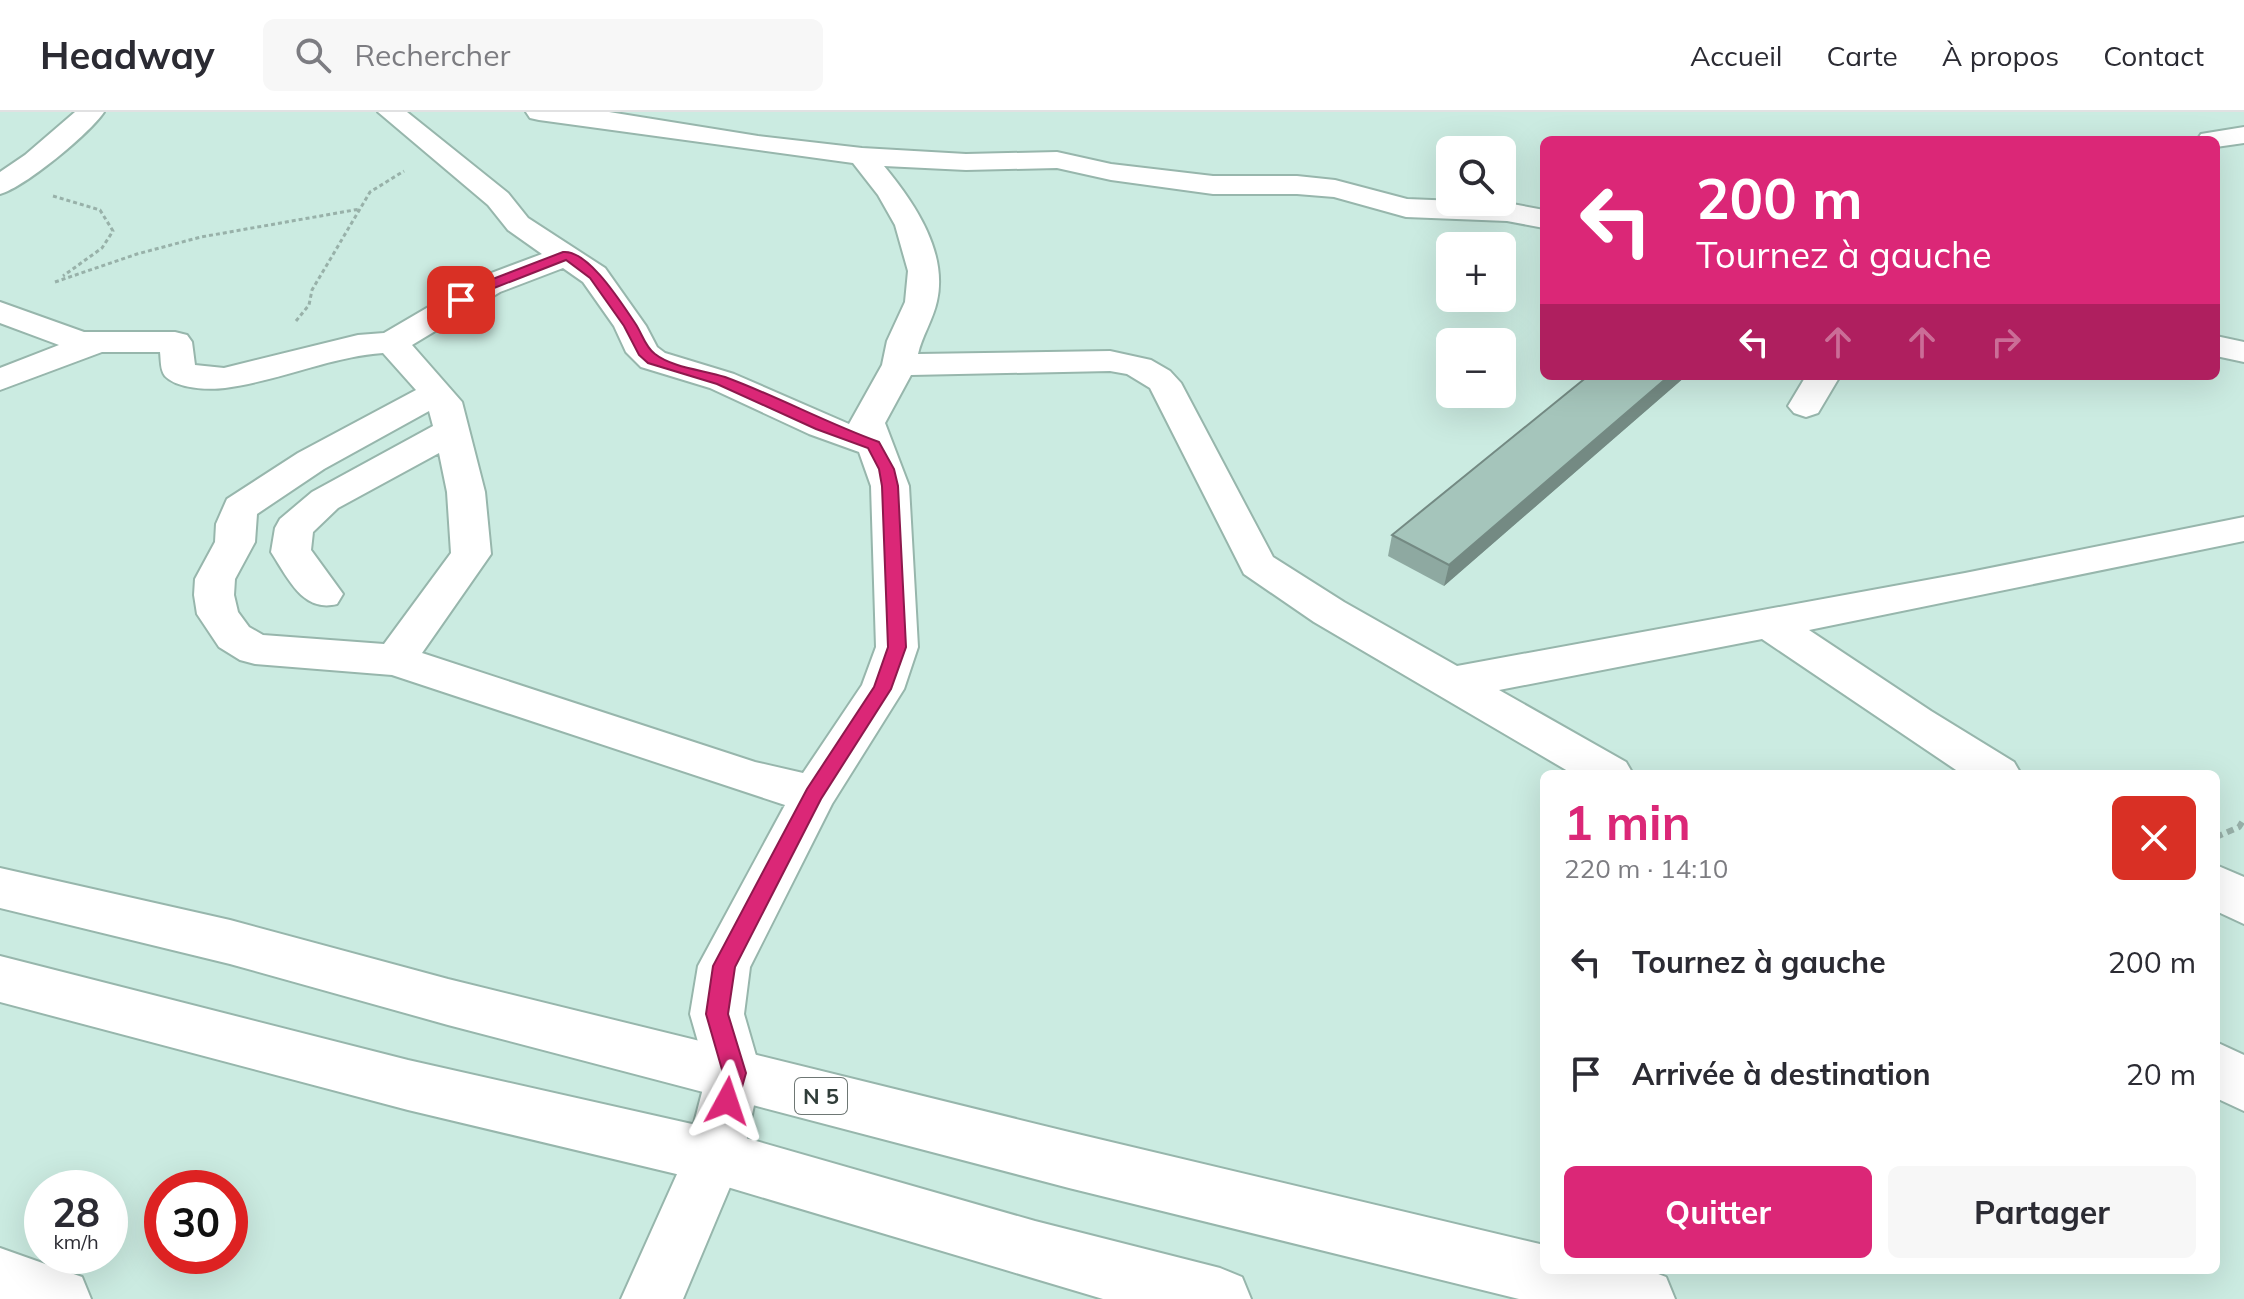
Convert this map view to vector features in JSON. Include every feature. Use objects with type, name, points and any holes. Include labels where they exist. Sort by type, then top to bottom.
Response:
[{"type":"main road","points":[[0,185],[35,161],[91,112]]},
{"type":"main road","points":[[391,112],[498,199],[518,224],[594,275],[630,326],[643,352],[653,360],[722,381],[822,426],[874,445]]},
{"type":"main road","points":[[539,112],[862,156],[966,162],[1057,160],[1111,172],[1213,185],[1310,186],[1335,189],[1406,208],[1507,212],[1540,218]]},
{"type":"main road","points":[[2220,139],[2244,135]]},
{"type":"main road","points":[[652,1299],[714,1156],[734,1073],[717,1014],[724,966],[814,794],[882,689],[897,647],[890,486],[867,423],[899,365],[904,341],[921,302],[924,271],[910,225],[891,192],[862,156]]},
{"type":"main road","points":[[0,312],[40,330],[80,342],[175,342],[179,371],[195,377],[237,376],[358,345],[392,343],[489,285],[568,255]]},
{"type":"main road","points":[[0,380],[95,343]]},
{"type":"main road","points":[[392,343],[445,402],[466,492],[471,554],[395,660]]},
{"type":"main road","points":[[2220,347],[2244,352]]},
{"type":"main road","points":[[899,365],[1110,361],[1134,363],[1151,372],[1164,383],[1258,565],[1329,612],[1603,770]]},
{"type":"main road","points":[[1806,406],[1821,380]]},
{"type":"main road","points":[[436,393],[311,461],[240,508],[235,524],[235,542],[215,579],[214,595],[218,614],[234,637],[255,649],[395,660],[754,779],[814,794]]},
{"type":"main road","points":[[323,594],[291,552],[294,528],[325,500],[451,431]]},
{"type":"main road","points":[[1451,683],[1769,624],[2244,529]]},
{"type":"main road","points":[[1769,624],[1915,723],[1991,770]]},
{"type":"main road","name":"N 5","points":[[0,888],[230,942],[448,1002],[1069,1160],[1540,1274]]},
{"type":"main road","points":[[2220,888],[2244,903]]},
{"type":"main road","points":[[0,979],[408,1085],[714,1156],[1035,1251],[1220,1299]]},
{"type":"main road","points":[[2220,1070],[2244,1086]]},
{"type":"main road","name":"N 5","points":[[1541,1274],[1644,1299]]},
{"type":"main road","points":[[0,1279],[60,1299]]},
{"type":"path","points":[[237,376],[303,315],[312,290],[360,209],[378,186],[436,150]]},
{"type":"path","points":[[47,196],[62,196],[100,210],[113,231],[102,248],[55,282],[137,254],[201,237],[360,209]]},
{"type":"path","points":[[2220,835],[2239,827],[2244,819]]},
{"type":"building","points":[[1583,380],[1664,380],[1449,565],[1392,535]]},
{"type":"route","points":[[461,300],[489,285],[568,255],[594,275],[630,326],[643,352],[653,360],[722,381],[822,426],[874,445],[886,469],[890,486],[897,647],[882,689],[814,794],[724,966],[717,1014],[734,1073],[727,1101]]}]
